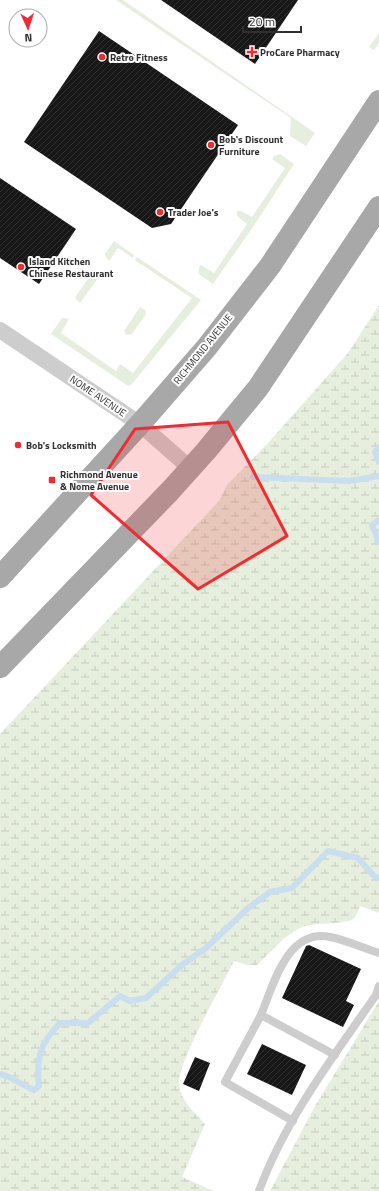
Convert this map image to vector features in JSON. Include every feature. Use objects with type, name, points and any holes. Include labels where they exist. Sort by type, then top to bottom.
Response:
[{"type":"main road","name":"RICHMOND AVENUE","points":[[0,577],[140,424],[207,347],[270,266],[379,101]]},
{"type":"main road","points":[[0,667],[191,469],[258,388],[379,207]]},
{"type":"street","name":"NOME AVENUE","points":[[0,330],[140,424],[191,469]]},
{"type":"lane","points":[[293,1121],[225,1082],[261,1015],[283,961],[294,947],[302,941],[313,937],[328,936],[379,953]]},
{"type":"lane","points":[[259,1191],[286,1132],[335,1055],[376,995],[379,986]]},
{"type":"lane","points":[[261,1015],[335,1055]]},
{"type":"highlighted area","points":[[228,422],[287,536],[198,589],[91,495],[135,429]]},
{"type":"green space","points":[[116,0],[123,0],[315,133],[306,146],[290,136],[291,118]]},
{"type":"green space","points":[[379,33],[379,43],[374,50],[369,47]]},
{"type":"green space","points":[[280,154],[294,164],[253,227],[213,284],[199,274],[199,267],[201,265],[214,273],[247,224],[237,216],[237,211],[241,211],[252,217],[285,168],[272,159],[274,156]]},
{"type":"green space","points":[[114,241],[134,255],[133,258],[118,248],[110,260],[107,259],[105,254]]},
{"type":"green space","points":[[137,257],[201,300],[131,385],[128,386],[51,334],[62,318],[69,319],[61,333],[116,371],[120,364],[133,373],[192,298],[136,261],[135,259]]},
{"type":"green space","points":[[95,275],[98,278],[80,303],[76,299],[76,296],[90,276]]},
{"type":"green space","points":[[379,305],[379,913],[360,906],[356,916],[349,921],[308,925],[295,931],[283,939],[257,965],[247,965],[234,961],[185,1059],[179,1084],[185,1101],[205,1124],[182,1177],[214,1191],[0,1191],[0,734],[219,501],[227,485],[268,443],[348,353]]},
{"type":"green space","points":[[140,307],[145,310],[146,314],[132,334],[126,335],[124,331]]},
{"type":"green space","points":[[379,1001],[379,1191],[270,1191],[315,1106]]},
{"type":"building","points":[[161,0],[298,0],[255,64]]},
{"type":"building","points":[[99,31],[238,125],[171,224],[152,228],[24,142]]},
{"type":"building","points":[[0,178],[76,229],[39,284],[0,258]]},
{"type":"building","points":[[309,945],[361,969],[346,1001],[354,1005],[343,1027],[282,998],[306,946]]},
{"type":"building","points":[[262,1044],[306,1065],[292,1095],[247,1074]]},
{"type":"building","points":[[195,1057],[210,1063],[199,1091],[183,1084]]},
{"type":"waterway","points":[[379,447],[375,452],[379,462]]},
{"type":"waterway","points":[[253,477],[349,481],[379,476]]},
{"type":"waterway","points":[[379,520],[372,525],[379,542]]},
{"type":"waterway","points":[[0,1074],[34,1090],[39,1086],[38,1066],[41,1051],[48,1037],[60,1023],[88,1023],[120,996],[130,1001],[146,998],[182,965],[206,948],[247,909],[270,892],[292,888],[328,851],[358,858],[374,876],[379,878]]},
{"type":"place","name":"ProCare Pharmacy","points":[[252,52]]},
{"type":"place","name":"Retro Fitness","points":[[102,57]]},
{"type":"place","name":"Bob's Discount Furniture","points":[[211,145]]},
{"type":"place","name":"Trader Joe's","points":[[160,212]]},
{"type":"place","name":"Island Kitchen Chinese Restaurant","points":[[21,267]]},
{"type":"place","name":"Bob's Locksmith","points":[[18,445]]},
{"type":"place","name":"Richmond Avenue & Nome Avenue","points":[[52,480]]}]
